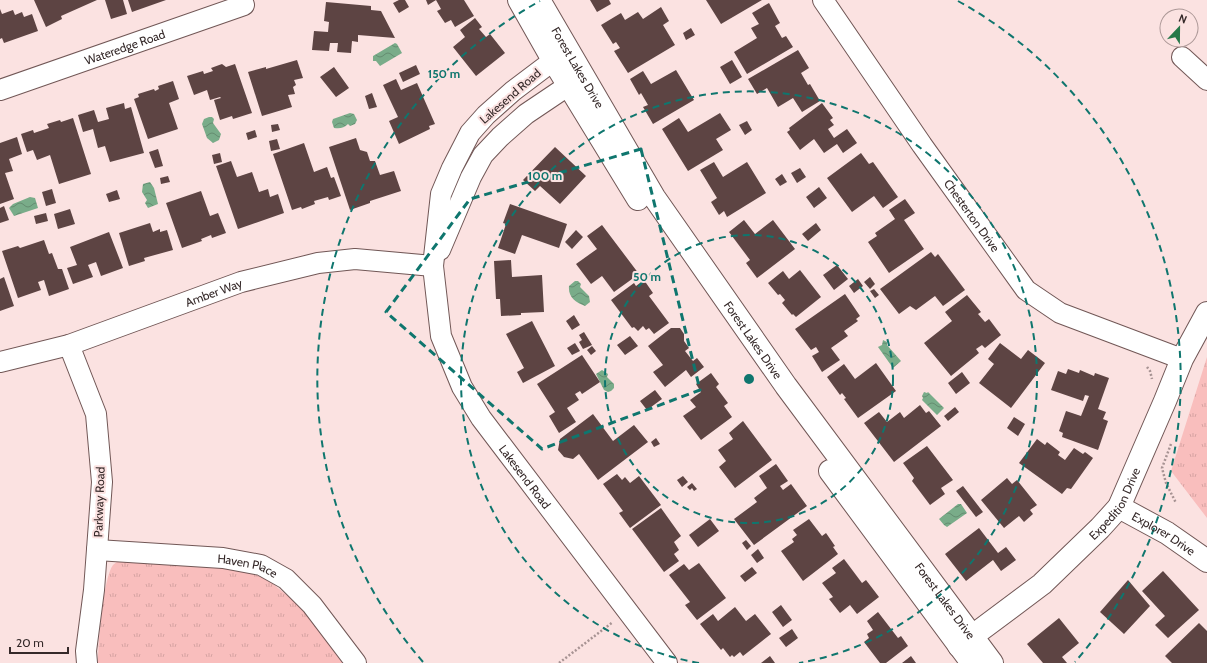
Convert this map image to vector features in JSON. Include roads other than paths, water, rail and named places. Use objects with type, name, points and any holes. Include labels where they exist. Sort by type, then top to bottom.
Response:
[{"type":"main road","name":"Forest Lakes Drive","points":[[519,0],[560,55],[576,80],[642,204],[773,394],[966,641],[992,663]]},
{"type":"main road","name":"Forest Lakes Drive","points":[[539,0],[560,55]]},
{"type":"main road","name":"Expedition Drive","points":[[966,641],[1042,584],[1100,528],[1119,507],[1182,359],[1207,313]]},
{"type":"main road","name":"Explorer Drive","points":[[1119,507],[1167,533],[1207,561]]},
{"type":"main road","name":"Forest Lakes Drive","points":[[966,641],[972,663]]},
{"type":"street","name":"Wateredge Road","points":[[0,90],[244,5],[242,0]]},
{"type":"street","name":"Chesterton Drive","points":[[823,0],[922,145],[1026,290],[1060,314],[1182,359]]},
{"type":"street","name":"Lakesend Road","points":[[560,55],[513,91],[486,115],[470,133],[452,168],[441,194],[433,266],[442,336],[462,387],[481,418],[667,663]]},
{"type":"street","points":[[1182,57],[1207,80]]},
{"type":"street","name":"Lakesend Road","points":[[433,266],[471,177],[483,155],[500,137],[526,114],[576,80]]},
{"type":"street","name":"Amber Way","points":[[0,362],[69,345],[241,282],[318,263],[355,259],[433,266]]},
{"type":"street","name":"Parkway Road","points":[[69,345],[96,414],[102,482],[97,550],[86,651],[87,663]]},
{"type":"street","name":"Haven Place","points":[[97,550],[223,558],[261,565],[286,579],[312,604],[356,663]]},
{"type":"water","points":[[395,43],[402,53],[380,66],[376,61],[373,61],[373,56]]},
{"type":"water","points":[[350,113],[354,114],[357,120],[355,124],[350,126],[348,124],[340,128],[334,128],[332,122],[333,119]]},
{"type":"water","points":[[209,117],[214,119],[213,123],[221,134],[219,140],[213,143],[207,138],[202,124],[204,119]]},
{"type":"water","points":[[150,182],[154,188],[158,204],[148,208],[145,203],[147,200],[142,192],[143,184]]},
{"type":"water","points":[[30,197],[35,198],[38,208],[14,216],[9,208],[13,204]]},
{"type":"water","points":[[575,281],[578,281],[581,284],[580,287],[589,296],[590,302],[585,306],[575,301],[571,296],[569,286]]},
{"type":"water","points":[[883,340],[887,342],[887,345],[901,361],[893,368],[878,347],[882,345]]},
{"type":"water","points":[[602,370],[608,374],[607,377],[614,384],[614,388],[611,391],[608,392],[604,390],[596,374]]},
{"type":"water","points":[[924,392],[928,392],[944,408],[937,415],[922,400]]},
{"type":"water","points":[[958,504],[961,504],[967,513],[947,527],[939,519]]}]
